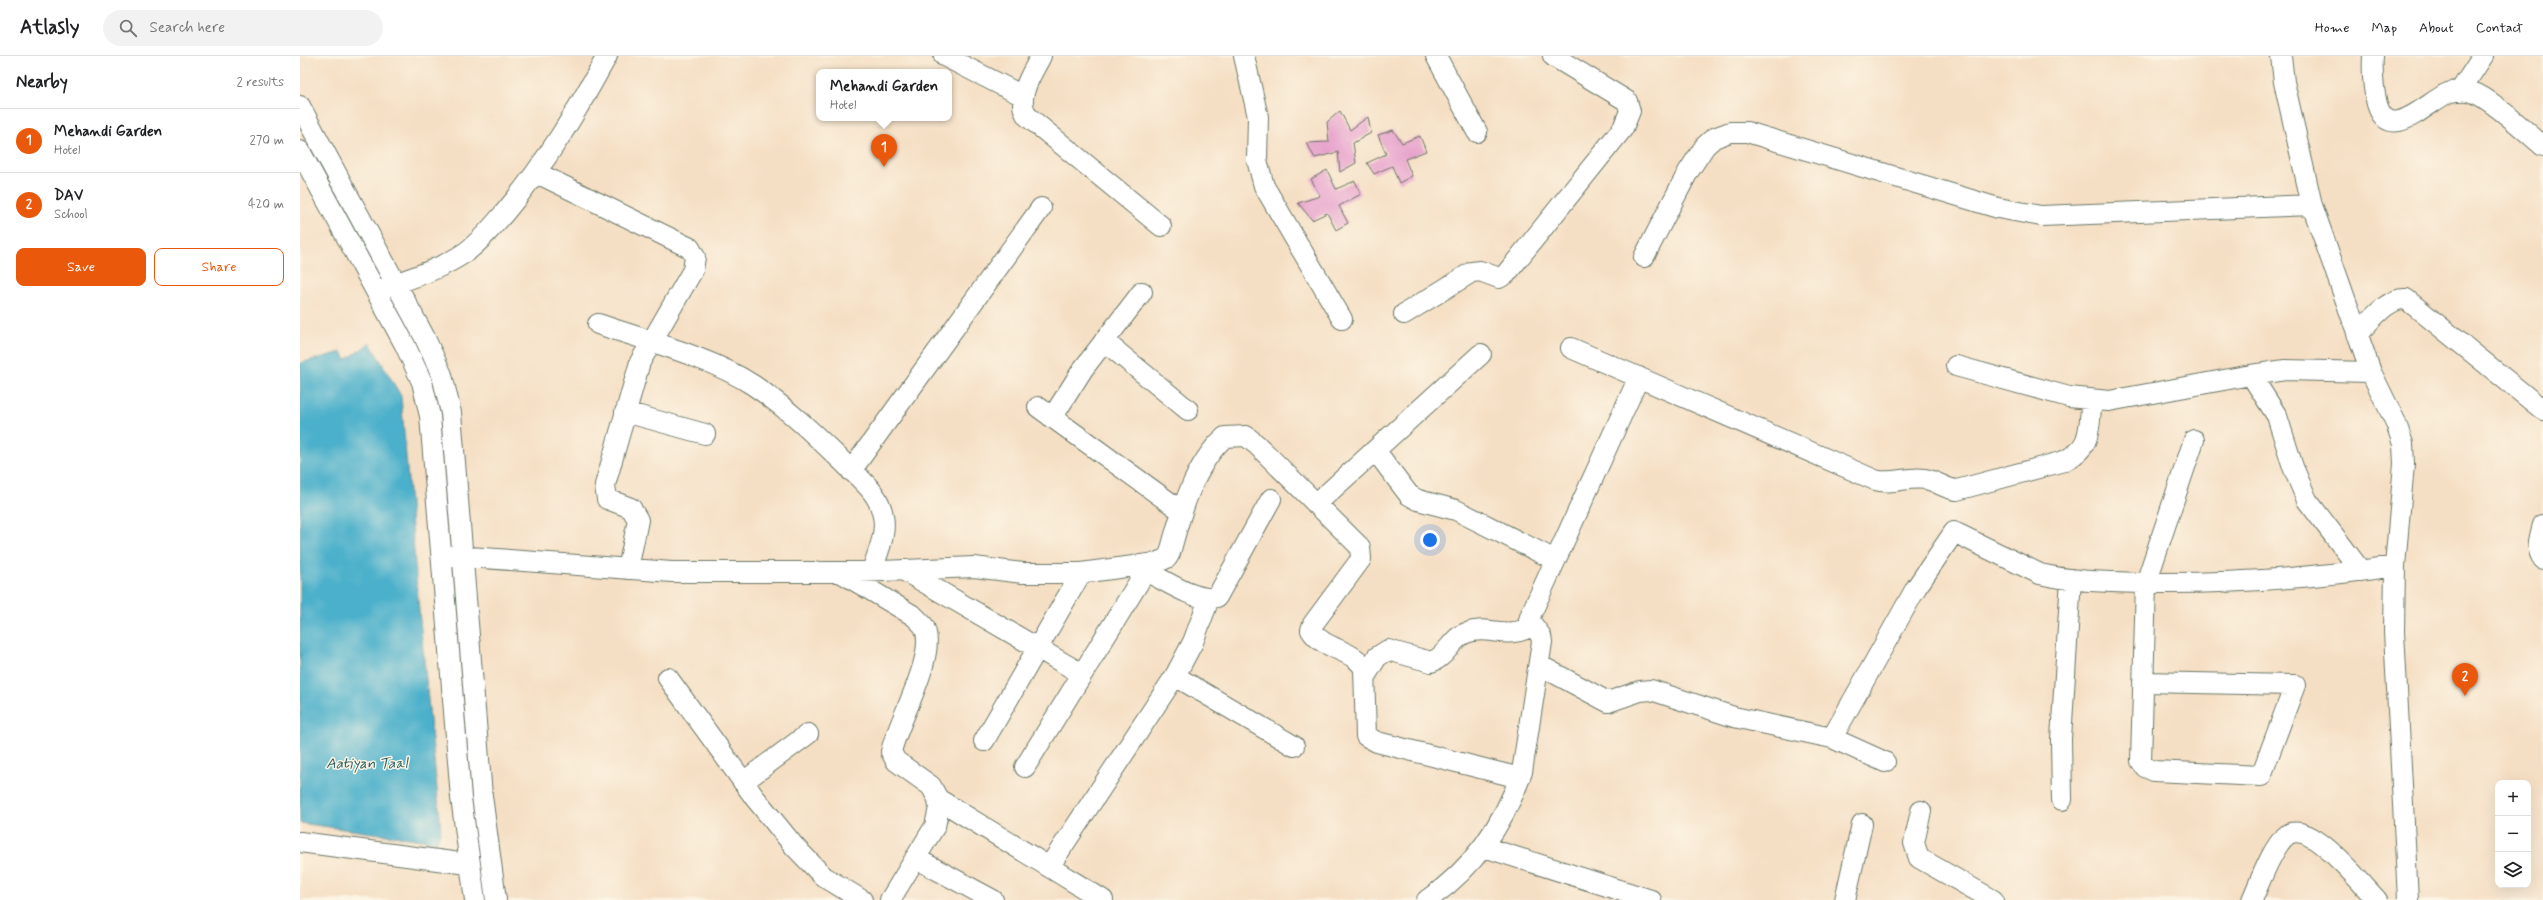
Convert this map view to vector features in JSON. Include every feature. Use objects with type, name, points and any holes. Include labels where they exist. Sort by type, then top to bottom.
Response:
[{"type":"street","points":[[376,291],[446,265],[467,251],[487,233],[537,173],[573,118],[607,56]]},
{"type":"street","points":[[944,56],[1023,96]]},
{"type":"street","points":[[1041,56],[1023,96],[1023,109],[1041,129],[1162,226]]},
{"type":"street","points":[[1244,56],[1258,118],[1258,171],[1264,186],[1342,319]]},
{"type":"street","points":[[1436,56],[1477,132]]},
{"type":"street","points":[[1404,314],[1472,272],[1480,271],[1498,278],[1506,274],[1598,161],[1628,119],[1630,111],[1627,101],[1554,56]]},
{"type":"street","points":[[2281,56],[2284,82],[2312,205],[2370,372],[2396,423],[2403,444],[2404,464],[2395,566],[2394,632],[2408,900]]},
{"type":"street","points":[[2374,56],[2372,77],[2375,95],[2380,114],[2385,120],[2393,123],[2403,121],[2449,92],[2473,92],[2543,146]]},
{"type":"street","points":[[2460,91],[2483,56]]},
{"type":"street","points":[[300,106],[397,283],[424,336],[442,376],[451,413],[464,556],[482,796],[496,900]]},
{"type":"street","points":[[1644,258],[1688,172],[1705,146],[1714,138],[1730,132],[1747,132],[1998,208],[2041,216],[2312,205]]},
{"type":"street","points":[[300,151],[405,345],[422,382],[430,416],[443,555],[468,864],[475,900]]},
{"type":"street","points":[[537,173],[694,252],[696,262],[693,270],[650,342],[640,362],[605,485],[606,499],[631,508],[636,513],[637,530],[628,569]]},
{"type":"street","points":[[851,471],[1041,208]]},
{"type":"street","points":[[1142,292],[1082,369],[1045,412],[1180,510]]},
{"type":"street","points":[[2357,334],[2391,302],[2399,298],[2406,299],[2543,410]]},
{"type":"street","points":[[598,324],[718,367],[752,384],[786,408],[875,494],[883,515],[882,537],[872,571]]},
{"type":"street","points":[[1104,341],[1188,410]]},
{"type":"street","points":[[1571,348],[1874,480],[1884,483],[1926,479],[1946,489],[1957,490],[2056,463],[2077,455],[2086,441],[2092,400]]},
{"type":"street","points":[[1316,504],[1481,354]]},
{"type":"street","points":[[1956,366],[2069,397],[2109,401],[2286,370],[2370,372]]},
{"type":"street","points":[[2251,375],[2277,416],[2293,467],[2308,500],[2361,571]]},
{"type":"street","points":[[1427,900],[1467,866],[1484,847],[1507,810],[1520,778],[1539,665],[1541,636],[1529,620],[1555,560],[1640,377]]},
{"type":"street","points":[[625,412],[706,434]]},
{"type":"street","points":[[443,555],[672,572],[840,572],[974,567],[1023,573],[1081,574],[1148,567],[1162,562],[1170,553],[1180,510],[1210,453],[1225,437],[1235,435],[1246,436],[1257,445],[1360,547],[1362,554],[1356,567],[1313,624],[1311,630],[1322,643],[1362,663],[1366,675],[1364,724],[1366,736],[1370,740],[1520,778]]},
{"type":"street","points":[[2143,682],[2295,685],[2261,776],[2165,772],[2145,767],[2141,761],[2140,750],[2146,583],[2194,440]]},
{"type":"street","points":[[1375,450],[1409,495],[1418,500],[1456,510],[1555,560]]},
{"type":"street","points":[[1148,567],[1199,597],[1209,599],[1217,597],[1222,591],[1271,499]]},
{"type":"street","points":[[2543,525],[2539,539],[2539,554],[2543,559]]},
{"type":"street","points":[[1832,738],[1916,588],[1954,532],[2040,574],[2071,579],[2146,583],[2220,582],[2304,578],[2395,566]]},
{"type":"street","points":[[1025,768],[1148,567]]},
{"type":"street","points":[[903,570],[1082,674]]},
{"type":"street","points":[[840,572],[914,616],[923,625],[926,650],[891,752],[896,761],[931,786],[938,799],[1103,900]]},
{"type":"street","points":[[984,741],[1081,574]]},
{"type":"street","points":[[2062,800],[2062,738],[2071,579]]},
{"type":"street","points":[[1049,867],[1175,676],[1193,642],[1209,599]]},
{"type":"street","points":[[1366,675],[1377,658],[1388,650],[1431,662],[1443,656],[1459,636],[1466,633],[1475,631],[1516,633],[1532,626]]},
{"type":"street","points":[[1539,665],[1608,702],[1651,690],[1734,717],[1832,738],[1885,762]]},
{"type":"street","points":[[1175,676],[1294,746]]},
{"type":"street","points":[[668,678],[743,782],[794,846],[819,871],[842,889],[862,900]]},
{"type":"street","points":[[743,782],[808,734]]},
{"type":"street","points":[[890,900],[936,822],[938,799]]},
{"type":"street","points":[[1921,811],[1914,843],[1919,858],[1993,900]]},
{"type":"street","points":[[1845,900],[1862,824]]},
{"type":"street","points":[[2252,900],[2278,845],[2286,836],[2294,832],[2304,833],[2323,845],[2377,900]]},
{"type":"street","points":[[300,842],[468,864]]},
{"type":"street","points":[[1484,847],[1651,900]]},
{"type":"street","points":[[915,858],[993,900]]},
{"type":"water","name":"Aatiyan Taal","points":[[370,343],[401,396],[418,600],[441,829],[437,842],[300,823],[300,363],[342,352],[346,360]]},
{"type":"building","points":[[1340,111],[1350,130],[1368,117],[1371,133],[1353,143],[1356,163],[1340,172],[1338,152],[1315,158],[1306,143],[1329,142],[1327,122]]},
{"type":"building","points":[[1393,130],[1402,143],[1420,136],[1426,151],[1405,159],[1412,176],[1399,183],[1392,166],[1374,174],[1367,163],[1386,154],[1378,135]]},
{"type":"building","points":[[1327,170],[1336,189],[1355,181],[1361,194],[1339,206],[1348,223],[1336,230],[1327,213],[1312,220],[1298,203],[1320,196],[1311,179]]},
{"type":"place","name":"Mehandi Garden","points":[[884,167]]},
{"type":"place","name":"DAV","points":[[2465,696]]}]
